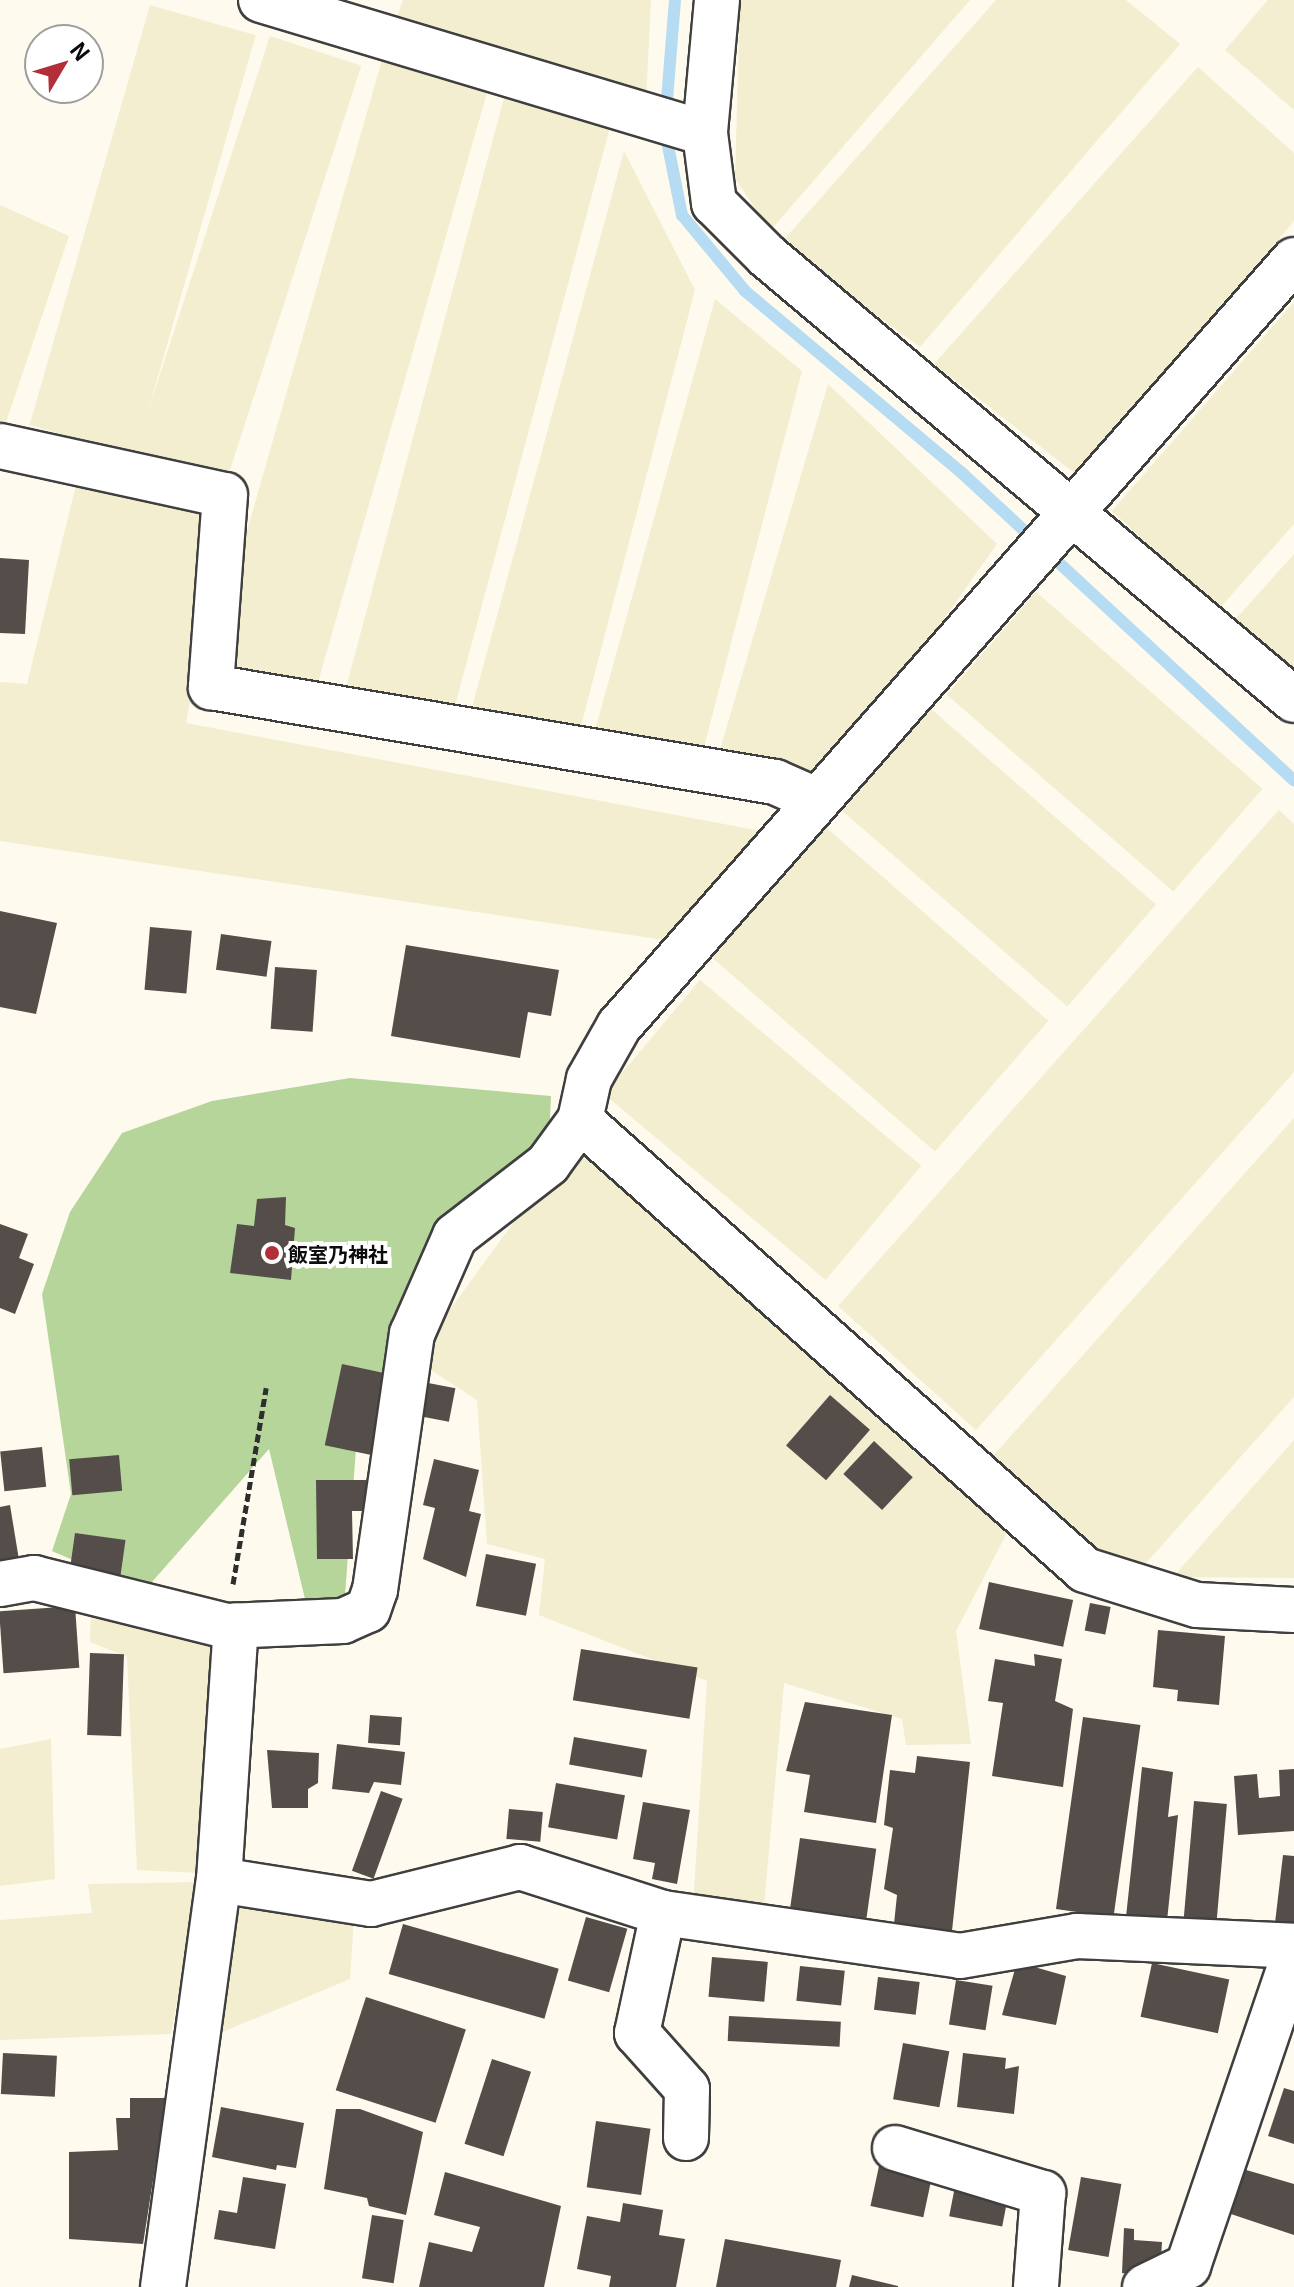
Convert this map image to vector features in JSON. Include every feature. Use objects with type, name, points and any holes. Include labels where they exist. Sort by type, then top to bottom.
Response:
[{"type":"street","points":[[261,0],[698,131]]},
{"type":"street","points":[[717,0],[698,131],[714,203],[767,256],[1067,520],[1294,700]]},
{"type":"street","points":[[0,1584],[34,1578],[231,1626],[343,1621],[368,1610],[412,1334],[455,1236],[548,1164],[580,1120],[589,1079],[619,1026],[1294,260]]},
{"type":"street","points":[[0,446],[225,495],[211,687],[775,782],[816,800]]},
{"type":"street","points":[[580,1120],[1085,1570],[1197,1605],[1294,1610]]},
{"type":"street","points":[[163,2287],[219,1880],[231,1626]]},
{"type":"street","points":[[219,1880],[371,1904],[520,1867],[663,1913],[960,1956],[1077,1936],[1294,1946]]},
{"type":"street","points":[[663,1913],[637,2033],[687,2089],[686,2138]]},
{"type":"street","points":[[1145,2287],[1188,2266],[1294,1954]]},
{"type":"street","points":[[895,2148],[1043,2193],[1036,2287]]},
{"type":"path","points":[[231,1626],[266,1388]]},
{"type":"shaded area","points":[[403,0],[651,0],[646,100],[394,26]]},
{"type":"shaded area","points":[[740,0],[970,0],[770,231],[735,178]]},
{"type":"shaded area","points":[[996,0],[1126,0],[1180,44],[920,347],[780,244]]},
{"type":"shaded area","points":[[1268,0],[1294,0],[1294,110],[1225,50]]},
{"type":"shaded area","points":[[150,5],[256,35],[135,455],[30,425]]},
{"type":"shaded area","points":[[270,36],[361,66],[226,481],[135,452]]},
{"type":"shaded area","points":[[382,60],[488,90],[314,697],[208,667]]},
{"type":"shaded area","points":[[1198,67],[1294,153],[1294,221],[1078,476],[934,364]]},
{"type":"shaded area","points":[[504,98],[610,126],[452,719],[345,690]]},
{"type":"shaded area","points":[[624,151],[695,290],[577,741],[471,711]]},
{"type":"shaded area","points":[[0,205],[69,236],[0,440]]},
{"type":"shaded area","points":[[715,299],[802,371],[698,770],[592,741]]},
{"type":"shaded area","points":[[1294,302],[1294,524],[1218,610],[1112,511]]},
{"type":"shaded area","points":[[828,384],[997,544],[824,788],[716,763]]},
{"type":"shaded area","points":[[79,473],[225,495],[186,723],[761,831],[691,944],[0,841],[0,682],[27,684]]},
{"type":"shaded area","points":[[1294,554],[1294,676],[1233,622]]},
{"type":"shaded area","points":[[1036,592],[1262,789],[1173,891],[947,695]]},
{"type":"shaded area","points":[[931,709],[1156,905],[1067,1006],[842,811]]},
{"type":"shaded area","points":[[1279,810],[1294,824],[1294,1072],[976,1430],[838,1306]]},
{"type":"shaded area","points":[[822,824],[1048,1021],[935,1151],[709,955]]},
{"type":"shaded area","points":[[700,980],[921,1166],[826,1280],[604,1094]]},
{"type":"shaded area","points":[[1294,1118],[1294,1397],[1131,1580],[993,1456]]},
{"type":"shaded area","points":[[580,1131],[1010,1527],[956,1631],[971,1744],[906,1745],[902,1719],[784,1683],[762,1928],[692,1924],[707,1681],[539,1615],[545,1559],[487,1544],[477,1400],[414,1359]]},
{"type":"shaded area","points":[[1294,1440],[1294,1578],[1173,1577]]},
{"type":"shaded area","points":[[91,1609],[211,1645],[198,1873],[137,1870],[127,1657],[90,1642]]},
{"type":"shaded area","points":[[51,1739],[55,1879],[0,1886],[0,1749]]},
{"type":"shaded area","points":[[198,1882],[171,2034],[0,2040],[0,1920],[92,1913],[88,1884]]},
{"type":"shaded area","points":[[231,1900],[354,1917],[350,1979],[208,2038]]},
{"type":"green space","points":[[350,1078],[551,1096],[548,1164],[434,1286],[358,1423],[343,1621],[305,1599],[269,1449],[144,1591],[52,1551],[71,1494],[42,1294],[70,1212],[122,1133],[212,1101]]},
{"type":"building","points":[[0,558],[29,560],[25,634],[0,633]]},
{"type":"building","points":[[0,911],[57,923],[36,1014],[0,1007]]},
{"type":"building","points":[[150,927],[192,931],[186,993],[145,990]]},
{"type":"building","points":[[221,934],[272,941],[266,977],[216,970]]},
{"type":"building","points":[[406,945],[559,970],[551,1016],[528,1012],[520,1058],[391,1036]]},
{"type":"building","points":[[275,967],[317,970],[313,1032],[271,1029]]},
{"type":"building","points":[[286,1197],[285,1225],[295,1228],[291,1280],[230,1273],[237,1224],[254,1226],[257,1199]]},
{"type":"building","points":[[0,1224],[28,1234],[19,1258],[34,1264],[15,1314],[0,1308]]},
{"type":"building","points":[[342,1364],[391,1374],[374,1456],[325,1445]]},
{"type":"building","points":[[423,1382],[455,1388],[449,1422],[417,1415]]},
{"type":"building","points":[[830,1395],[870,1430],[826,1480],[786,1446]]},
{"type":"building","points":[[874,1441],[913,1477],[882,1510],[843,1474]]},
{"type":"building","points":[[42,1447],[46,1487],[4,1491],[0,1451]]},
{"type":"building","points":[[119,1455],[122,1491],[72,1495],[69,1459]]},
{"type":"building","points":[[434,1459],[479,1470],[469,1511],[481,1514],[466,1577],[423,1559],[435,1508],[423,1505]]},
{"type":"building","points":[[316,1480],[366,1480],[366,1511],[352,1511],[353,1559],[317,1559]]},
{"type":"building","points":[[10,1505],[19,1560],[0,1563],[0,1507]]},
{"type":"building","points":[[75,1533],[126,1540],[120,1576],[70,1569]]},
{"type":"building","points":[[486,1554],[536,1564],[526,1616],[476,1606]]},
{"type":"building","points":[[989,1582],[1073,1600],[1063,1647],[979,1629]]},
{"type":"building","points":[[1090,1603],[1111,1607],[1105,1634],[1085,1630]]},
{"type":"building","points":[[75,1606],[79,1668],[4,1673],[0,1611]]},
{"type":"building","points":[[1158,1630],[1225,1636],[1219,1705],[1177,1701],[1178,1690],[1153,1687]]},
{"type":"building","points":[[581,1649],[698,1667],[689,1719],[573,1700]]},
{"type":"building","points":[[90,1653],[124,1654],[121,1736],[87,1735]]},
{"type":"building","points":[[1034,1654],[1062,1659],[1055,1701],[1073,1709],[1063,1787],[992,1776],[1003,1703],[988,1701],[995,1659],[1035,1666]]},
{"type":"building","points":[[805,1702],[892,1715],[876,1823],[804,1812],[810,1775],[786,1771]]},
{"type":"building","points":[[370,1715],[402,1717],[400,1745],[368,1743]]},
{"type":"building","points":[[1083,1717],[1140,1725],[1113,1917],[1056,1909]]},
{"type":"building","points":[[574,1737],[647,1750],[642,1777],[569,1765]]},
{"type":"building","points":[[337,1744],[405,1752],[401,1785],[374,1782],[369,1793],[332,1789]]},
{"type":"building","points":[[267,1750],[319,1753],[318,1783],[308,1789],[308,1808],[272,1808]]},
{"type":"building","points":[[917,1756],[970,1762],[952,1931],[894,1924],[897,1895],[884,1889],[893,1828],[884,1825],[890,1770],[915,1773]]},
{"type":"building","points":[[1142,1767],[1173,1772],[1168,1817],[1178,1815],[1167,1921],[1126,1917]]},
{"type":"building","points":[[1294,1769],[1294,1831],[1238,1835],[1234,1776],[1257,1774],[1259,1798],[1280,1796],[1279,1770]]},
{"type":"building","points":[[556,1783],[625,1795],[617,1839],[548,1827]]},
{"type":"building","points":[[381,1791],[403,1799],[374,1879],[352,1871]]},
{"type":"building","points":[[1194,1801],[1227,1804],[1217,1920],[1184,1918]]},
{"type":"building","points":[[643,1802],[690,1810],[677,1884],[652,1879],[655,1863],[633,1859]]},
{"type":"building","points":[[509,1809],[543,1812],[540,1842],[506,1839]]},
{"type":"building","points":[[800,1838],[876,1849],[867,1918],[790,1907]]},
{"type":"building","points":[[1283,1855],[1294,1856],[1294,1926],[1275,1923]]},
{"type":"building","points":[[586,1917],[627,1929],[609,1992],[568,1980]]},
{"type":"building","points":[[403,1924],[559,1969],[544,2019],[389,1974]]},
{"type":"building","points":[[712,1957],[768,1962],[764,2002],[709,1997]]},
{"type":"building","points":[[1017,1962],[1066,1976],[1056,2025],[1002,2015]]},
{"type":"building","points":[[1152,1963],[1229,1979],[1218,2033],[1141,2017]]},
{"type":"building","points":[[800,1966],[845,1971],[841,2006],[796,2001]]},
{"type":"building","points":[[878,1977],[920,1982],[916,2015],[874,2010]]},
{"type":"building","points":[[956,1980],[993,1986],[986,2030],[949,2024]]},
{"type":"building","points":[[366,1997],[466,2029],[436,2123],[336,2090]]},
{"type":"building","points":[[729,2016],[841,2022],[840,2047],[728,2041]]},
{"type":"building","points":[[903,2043],[949,2051],[939,2107],[893,2099]]},
{"type":"building","points":[[3,2053],[57,2056],[55,2097],[1,2094]]},
{"type":"building","points":[[963,2053],[1006,2058],[1005,2069],[1019,2066],[1014,2114],[957,2107]]},
{"type":"building","points":[[492,2059],[531,2072],[503,2156],[464,2144]]},
{"type":"building","points":[[1284,2088],[1294,2091],[1294,2144],[1268,2136]]},
{"type":"building","points":[[130,2098],[166,2098],[143,2244],[69,2239],[69,2152],[118,2150],[116,2118],[130,2118]]},
{"type":"building","points":[[221,2107],[304,2123],[296,2168],[277,2165],[276,2170],[212,2157]]},
{"type":"building","points":[[336,2109],[360,2109],[423,2132],[406,2215],[369,2206],[367,2198],[324,2189]]},
{"type":"building","points":[[596,2121],[650,2129],[641,2195],[587,2187]]},
{"type":"building","points":[[879,2166],[932,2177],[923,2217],[870,2206]]},
{"type":"building","points":[[1236,2167],[1294,2184],[1294,2235],[1222,2211]]},
{"type":"building","points":[[445,2172],[561,2206],[544,2287],[419,2287],[429,2242],[472,2252],[480,2227],[434,2215]]},
{"type":"building","points":[[957,2176],[1010,2186],[1002,2227],[949,2216]]},
{"type":"building","points":[[243,2177],[286,2184],[275,2249],[214,2239],[219,2210],[237,2213]]},
{"type":"building","points":[[1081,2177],[1121,2184],[1109,2257],[1068,2250]]},
{"type":"building","points":[[623,2203],[663,2210],[659,2235],[685,2239],[676,2287],[609,2287],[611,2276],[577,2269],[587,2216],[620,2222]]},
{"type":"building","points":[[372,2215],[404,2220],[394,2283],[362,2278]]},
{"type":"building","points":[[1124,2228],[1134,2229],[1134,2240],[1162,2242],[1160,2276],[1122,2273]]},
{"type":"building","points":[[725,2239],[841,2260],[836,2287],[716,2287]]},
{"type":"building","points":[[852,2275],[898,2286],[898,2287],[849,2287]]},
{"type":"waterway","points":[[666,112],[675,0]]},
{"type":"waterway","points":[[665,131],[682,215],[745,291],[963,474],[1294,780]]},
{"type":"place","name":"飯室乃神社","points":[[272,1253]]}]
